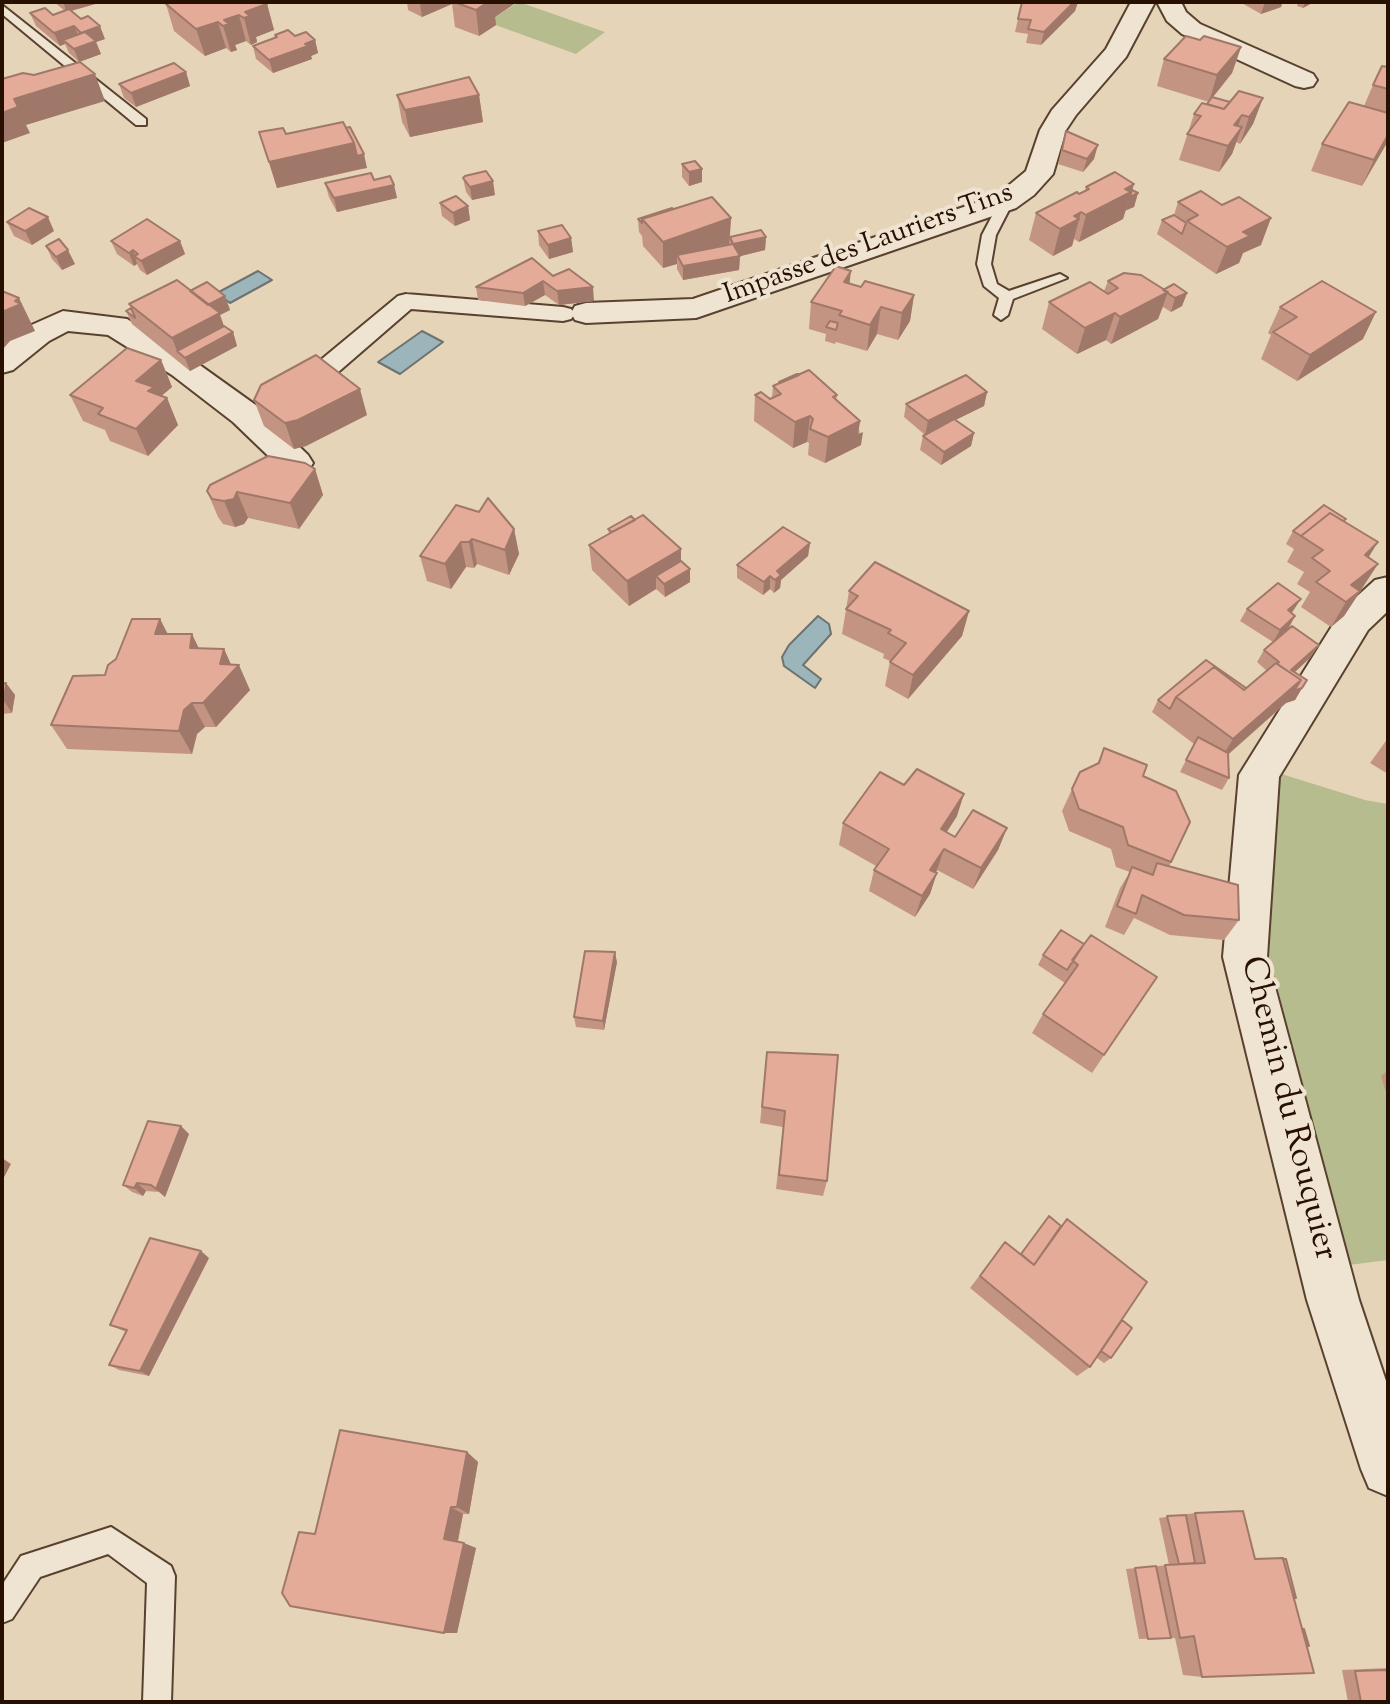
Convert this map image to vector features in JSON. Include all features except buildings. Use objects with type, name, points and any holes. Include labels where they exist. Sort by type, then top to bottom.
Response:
[{"type":"street","name":"Impasse des Lauriers Tins","points":[[574,313],[696,308],[1006,202],[1039,174],[1053,130],[1065,110],[1080,97],[1117,52],[1143,2]]},
{"type":"street","points":[[1169,2],[1176,16],[1191,29],[1304,80]]},
{"type":"street","points":[[245,414],[320,374],[406,301],[574,313]]},
{"type":"street","points":[[2,363],[38,334],[63,321],[116,326],[183,368],[245,414],[296,463]]},
{"type":"street","name":"Chemin du Rouquier","points":[[1388,590],[1355,620],[1259,775],[1245,957],[1333,1300],[1388,1469]]},
{"type":"lane","points":[[2,8],[141,122]]},
{"type":"lane","points":[[1006,202],[989,235],[984,264],[991,286],[1007,296]]},
{"type":"lane","points":[[1007,296],[1060,278]]},
{"type":"lane","points":[[1001,315],[1007,296]]},
{"type":"lane","points":[[2,1609],[31,1566],[111,1540],[161,1576],[157,1702]]},
{"type":"green space","points":[[519,2],[605,32],[576,54],[487,22]]},
{"type":"green space","points":[[1272,771],[1365,800],[1388,804],[1388,1260],[1349,1265],[1267,948]]},
{"type":"water","points":[[258,271],[272,280],[230,303],[217,293]]},
{"type":"water","points":[[422,331],[443,342],[400,374],[378,362]]},
{"type":"water","points":[[818,616],[829,624],[831,634],[803,665],[821,679],[815,688],[784,666],[782,657],[789,645]]}]
